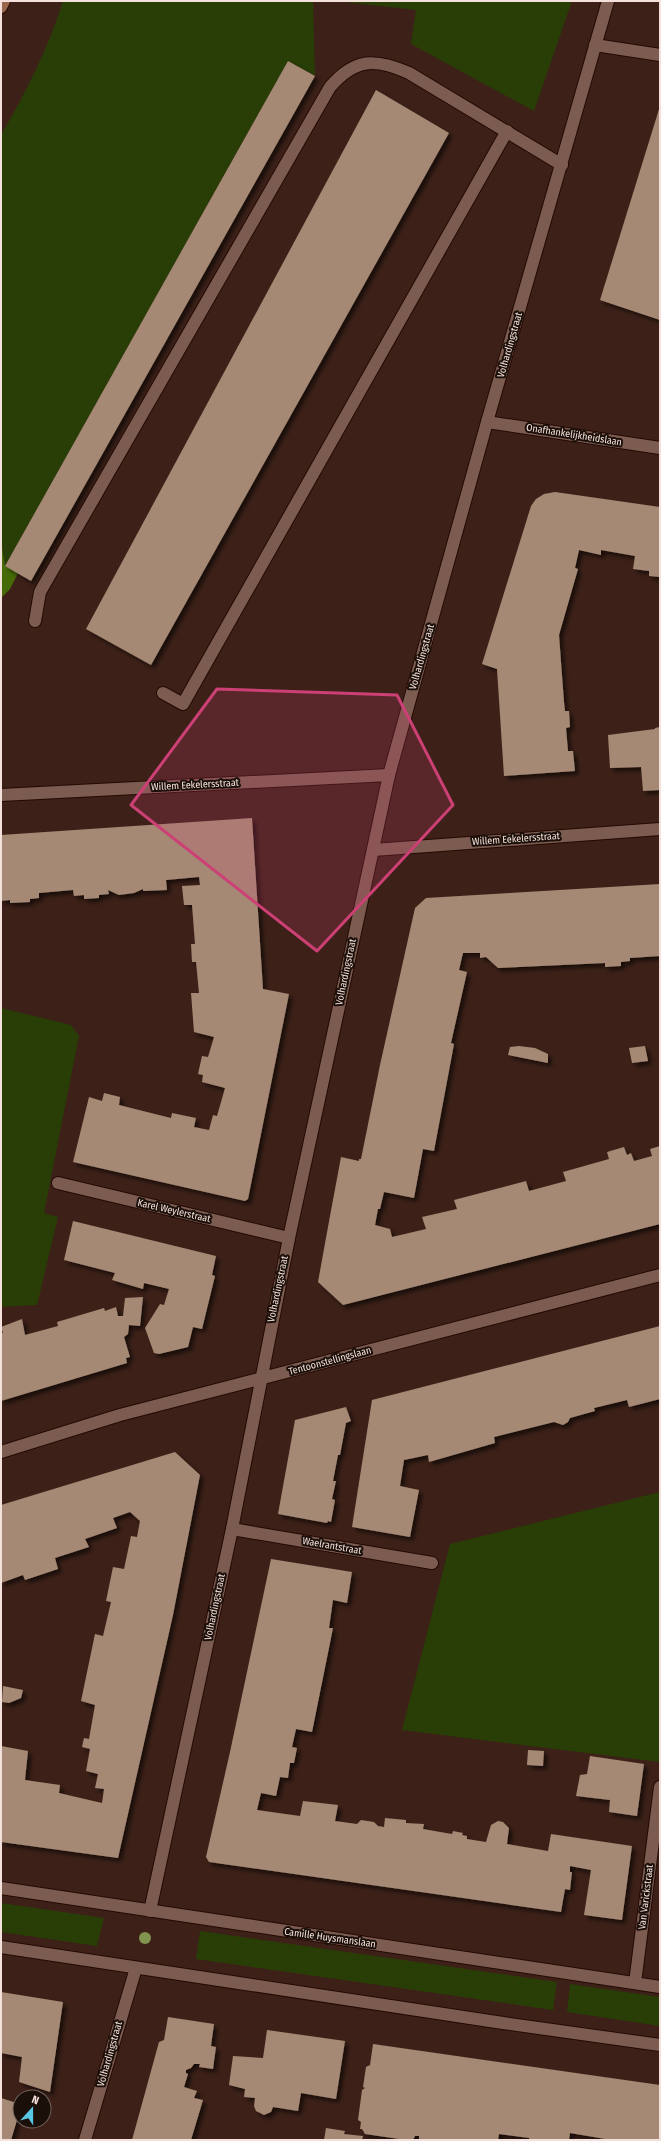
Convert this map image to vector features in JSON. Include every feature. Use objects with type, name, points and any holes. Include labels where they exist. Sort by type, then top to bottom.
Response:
[{"type":"main road","points":[[1,7],[4,1]]},
{"type":"street","name":"Volhardingstraat","points":[[150,1911],[232,1529],[260,1378],[289,1238],[389,775],[608,1]]},
{"type":"street","points":[[595,46],[660,55]]},
{"type":"street","points":[[35,621],[40,592],[330,87],[342,73],[359,66],[376,62],[390,64],[409,73],[508,131],[562,165]]},
{"type":"street","points":[[163,693],[183,704],[508,131]]},
{"type":"street","name":"Onafhankelijkheidslaan","points":[[488,422],[660,448]]},
{"type":"street","name":"Willem Eekelersstraat","points":[[1,795],[389,775]]},
{"type":"street","name":"Willem Eekelersstraat","points":[[373,850],[660,829]]},
{"type":"street","name":"Karel Weylerstraat","points":[[58,1183],[289,1238]]},
{"type":"street","name":"Tentoonstellingslaan","points":[[1,1452],[120,1415],[660,1275]]},
{"type":"street","name":"Waelrantstraat","points":[[232,1529],[432,1563]]},
{"type":"street","name":"Van Varickstraat","points":[[635,1983],[660,1787]]},
{"type":"street","name":"Camille Huysmanslaan","points":[[1,1888],[660,1987]]},
{"type":"street","points":[[1,1947],[495,2022],[660,2045]]},
{"type":"street","name":"Volhardingstraat","points":[[85,2140],[136,1968]]},
{"type":"highlighted area","points":[[217,689],[397,695],[453,805],[317,951],[131,805]]},
{"type":"green space","points":[[63,1],[313,1],[315,76],[288,61],[5,566],[1,541],[1,135],[36,70]]},
{"type":"green space","points":[[335,1],[572,1],[534,111],[411,44],[416,10]]},
{"type":"green space","points":[[1,541],[5,566],[18,573],[10,589],[1,598]]},
{"type":"green space","points":[[1,1008],[71,1025],[79,1036],[44,1213],[58,1217],[37,1305],[1,1307]]},
{"type":"green space","points":[[660,1492],[660,1762],[402,1730],[450,1544]]},
{"type":"green space","points":[[1,1903],[104,1918],[97,1946],[1,1932]]},
{"type":"green space","points":[[200,1931],[557,1982],[553,2010],[196,1959]]},
{"type":"green space","points":[[570,1984],[660,1997],[660,2026],[567,2012]]},
{"type":"building","points":[[288,61],[315,76],[31,581],[5,566]]},
{"type":"building","points":[[376,90],[449,133],[151,665],[86,629]]},
{"type":"building","points":[[660,106],[660,320],[600,300]]},
{"type":"building","points":[[555,492],[660,507],[660,577],[649,576],[649,571],[633,569],[635,556],[601,550],[601,555],[579,550],[575,568],[578,569],[559,635],[565,711],[569,711],[570,727],[566,728],[568,751],[573,751],[575,771],[504,776],[497,669],[482,664],[531,506],[536,499],[544,494]]},
{"type":"building","points":[[660,727],[660,790],[643,791],[641,767],[610,768],[608,735],[655,729]]},
{"type":"building","points":[[252,818],[263,989],[289,994],[248,1199],[245,1201],[73,1162],[89,1097],[102,1101],[104,1093],[120,1097],[119,1105],[171,1118],[172,1113],[196,1118],[194,1127],[209,1130],[213,1115],[217,1116],[225,1088],[202,1082],[203,1075],[198,1074],[202,1056],[208,1057],[214,1037],[194,1032],[191,993],[199,993],[196,962],[192,962],[191,944],[195,944],[192,905],[184,905],[182,886],[200,885],[199,877],[166,880],[167,890],[143,891],[143,889],[134,893],[119,895],[108,890],[109,894],[99,895],[99,898],[84,899],[84,895],[74,896],[73,890],[39,893],[39,898],[30,899],[30,902],[10,903],[10,900],[1,901],[1,835]]},
{"type":"building","points":[[660,884],[660,956],[630,958],[630,961],[621,962],[621,966],[605,967],[605,963],[498,968],[486,957],[480,958],[480,953],[463,953],[459,970],[467,972],[451,1043],[454,1044],[434,1151],[423,1149],[414,1198],[384,1192],[380,1209],[378,1209],[375,1225],[390,1229],[392,1237],[426,1229],[422,1217],[457,1209],[454,1200],[526,1181],[529,1191],[566,1181],[563,1172],[609,1159],[607,1152],[624,1147],[627,1155],[631,1153],[634,1161],[652,1156],[650,1149],[660,1146],[660,1224],[343,1305],[318,1282],[341,1157],[359,1161],[359,1159],[361,1159],[415,908],[426,898]]},
{"type":"building","points":[[519,1046],[535,1048],[548,1054],[548,1063],[508,1055],[510,1047]]},
{"type":"building","points":[[645,1046],[648,1061],[632,1063],[629,1048]]},
{"type":"building","points":[[73,1221],[216,1256],[212,1275],[215,1276],[202,1329],[193,1327],[188,1347],[159,1354],[154,1353],[145,1328],[160,1304],[164,1305],[169,1289],[144,1283],[143,1289],[112,1280],[115,1273],[64,1260]]},
{"type":"building","points":[[143,1297],[140,1326],[129,1325],[128,1334],[124,1337],[130,1357],[126,1358],[127,1363],[1,1401],[1,1333],[3,1333],[1,1327],[22,1319],[25,1335],[58,1326],[57,1322],[104,1308],[105,1311],[116,1307],[118,1316],[123,1316],[125,1298]]},
{"type":"building","points":[[660,1326],[660,1399],[629,1407],[627,1400],[594,1408],[595,1411],[570,1418],[568,1422],[563,1425],[554,1422],[494,1437],[495,1443],[429,1462],[428,1455],[404,1460],[400,1486],[419,1490],[410,1537],[352,1527],[372,1400]]},
{"type":"building","points":[[346,1407],[351,1421],[346,1423],[340,1455],[338,1455],[333,1481],[336,1481],[332,1499],[335,1500],[331,1522],[328,1521],[327,1523],[278,1514],[295,1420]]},
{"type":"building","points":[[175,1452],[200,1475],[173,1615],[118,1858],[1,1842],[1,1746],[28,1751],[25,1780],[60,1785],[59,1793],[102,1803],[104,1789],[95,1788],[98,1774],[86,1771],[90,1749],[82,1747],[84,1738],[89,1739],[95,1705],[81,1701],[95,1634],[103,1636],[111,1602],[106,1601],[113,1567],[124,1569],[131,1536],[137,1537],[140,1521],[130,1512],[113,1518],[117,1528],[85,1539],[89,1547],[55,1558],[58,1569],[25,1580],[23,1575],[1,1583],[1,1505]]},
{"type":"building","points":[[271,1559],[352,1572],[347,1603],[333,1600],[329,1628],[333,1628],[312,1732],[296,1729],[292,1747],[297,1748],[294,1763],[290,1763],[288,1778],[280,1777],[276,1796],[261,1793],[257,1810],[300,1816],[303,1801],[338,1805],[335,1821],[357,1824],[361,1820],[374,1822],[378,1826],[384,1827],[385,1818],[406,1820],[406,1823],[424,1824],[423,1829],[452,1834],[453,1831],[463,1833],[462,1835],[467,1836],[467,1839],[486,1842],[491,1825],[498,1821],[503,1822],[509,1828],[507,1844],[548,1851],[551,1834],[632,1846],[622,1920],[584,1915],[591,1870],[570,1866],[570,1872],[572,1872],[570,1890],[565,1889],[561,1912],[209,1862],[206,1857]]},
{"type":"building","points":[[3,1686],[23,1690],[21,1698],[9,1703],[2,1702]]},
{"type":"building","points":[[528,1750],[544,1751],[543,1766],[527,1765]]},
{"type":"building","points":[[590,1756],[644,1764],[637,1816],[609,1812],[610,1800],[576,1796],[580,1775],[587,1774]]},
{"type":"building","points":[[1,1992],[63,2002],[50,2089],[41,2089],[19,2082],[22,2057],[1,2053]]},
{"type":"building","points":[[168,2017],[214,2024],[211,2046],[216,2047],[213,2069],[199,2067],[200,2064],[194,2064],[191,2068],[186,2070],[186,2073],[188,2074],[184,2087],[197,2091],[194,2098],[203,2100],[191,2140],[132,2140],[159,2042],[164,2040]]},
{"type":"building","points":[[267,2030],[345,2041],[336,2099],[301,2093],[298,2111],[273,2107],[271,2112],[264,2115],[256,2111],[254,2106],[255,2098],[244,2097],[245,2089],[229,2085],[233,2056],[263,2058]]},
{"type":"building","points":[[373,2044],[660,2085],[660,2140],[611,2140],[570,2133],[569,2140],[529,2140],[529,2138],[499,2134],[498,2140],[424,2140],[419,2139],[419,2136],[415,2136],[413,2140],[406,2140],[365,2134],[362,2129],[360,2129],[361,2122],[358,2120],[362,2090],[365,2088],[363,2087],[366,2067],[370,2065]]},
{"type":"building","points":[[1,2098],[12,2101],[12,2129],[14,2129],[11,2140],[1,2140]]},
{"type":"building","points":[[326,2128],[345,2131],[344,2134],[363,2136],[362,2140],[324,2140]]}]
